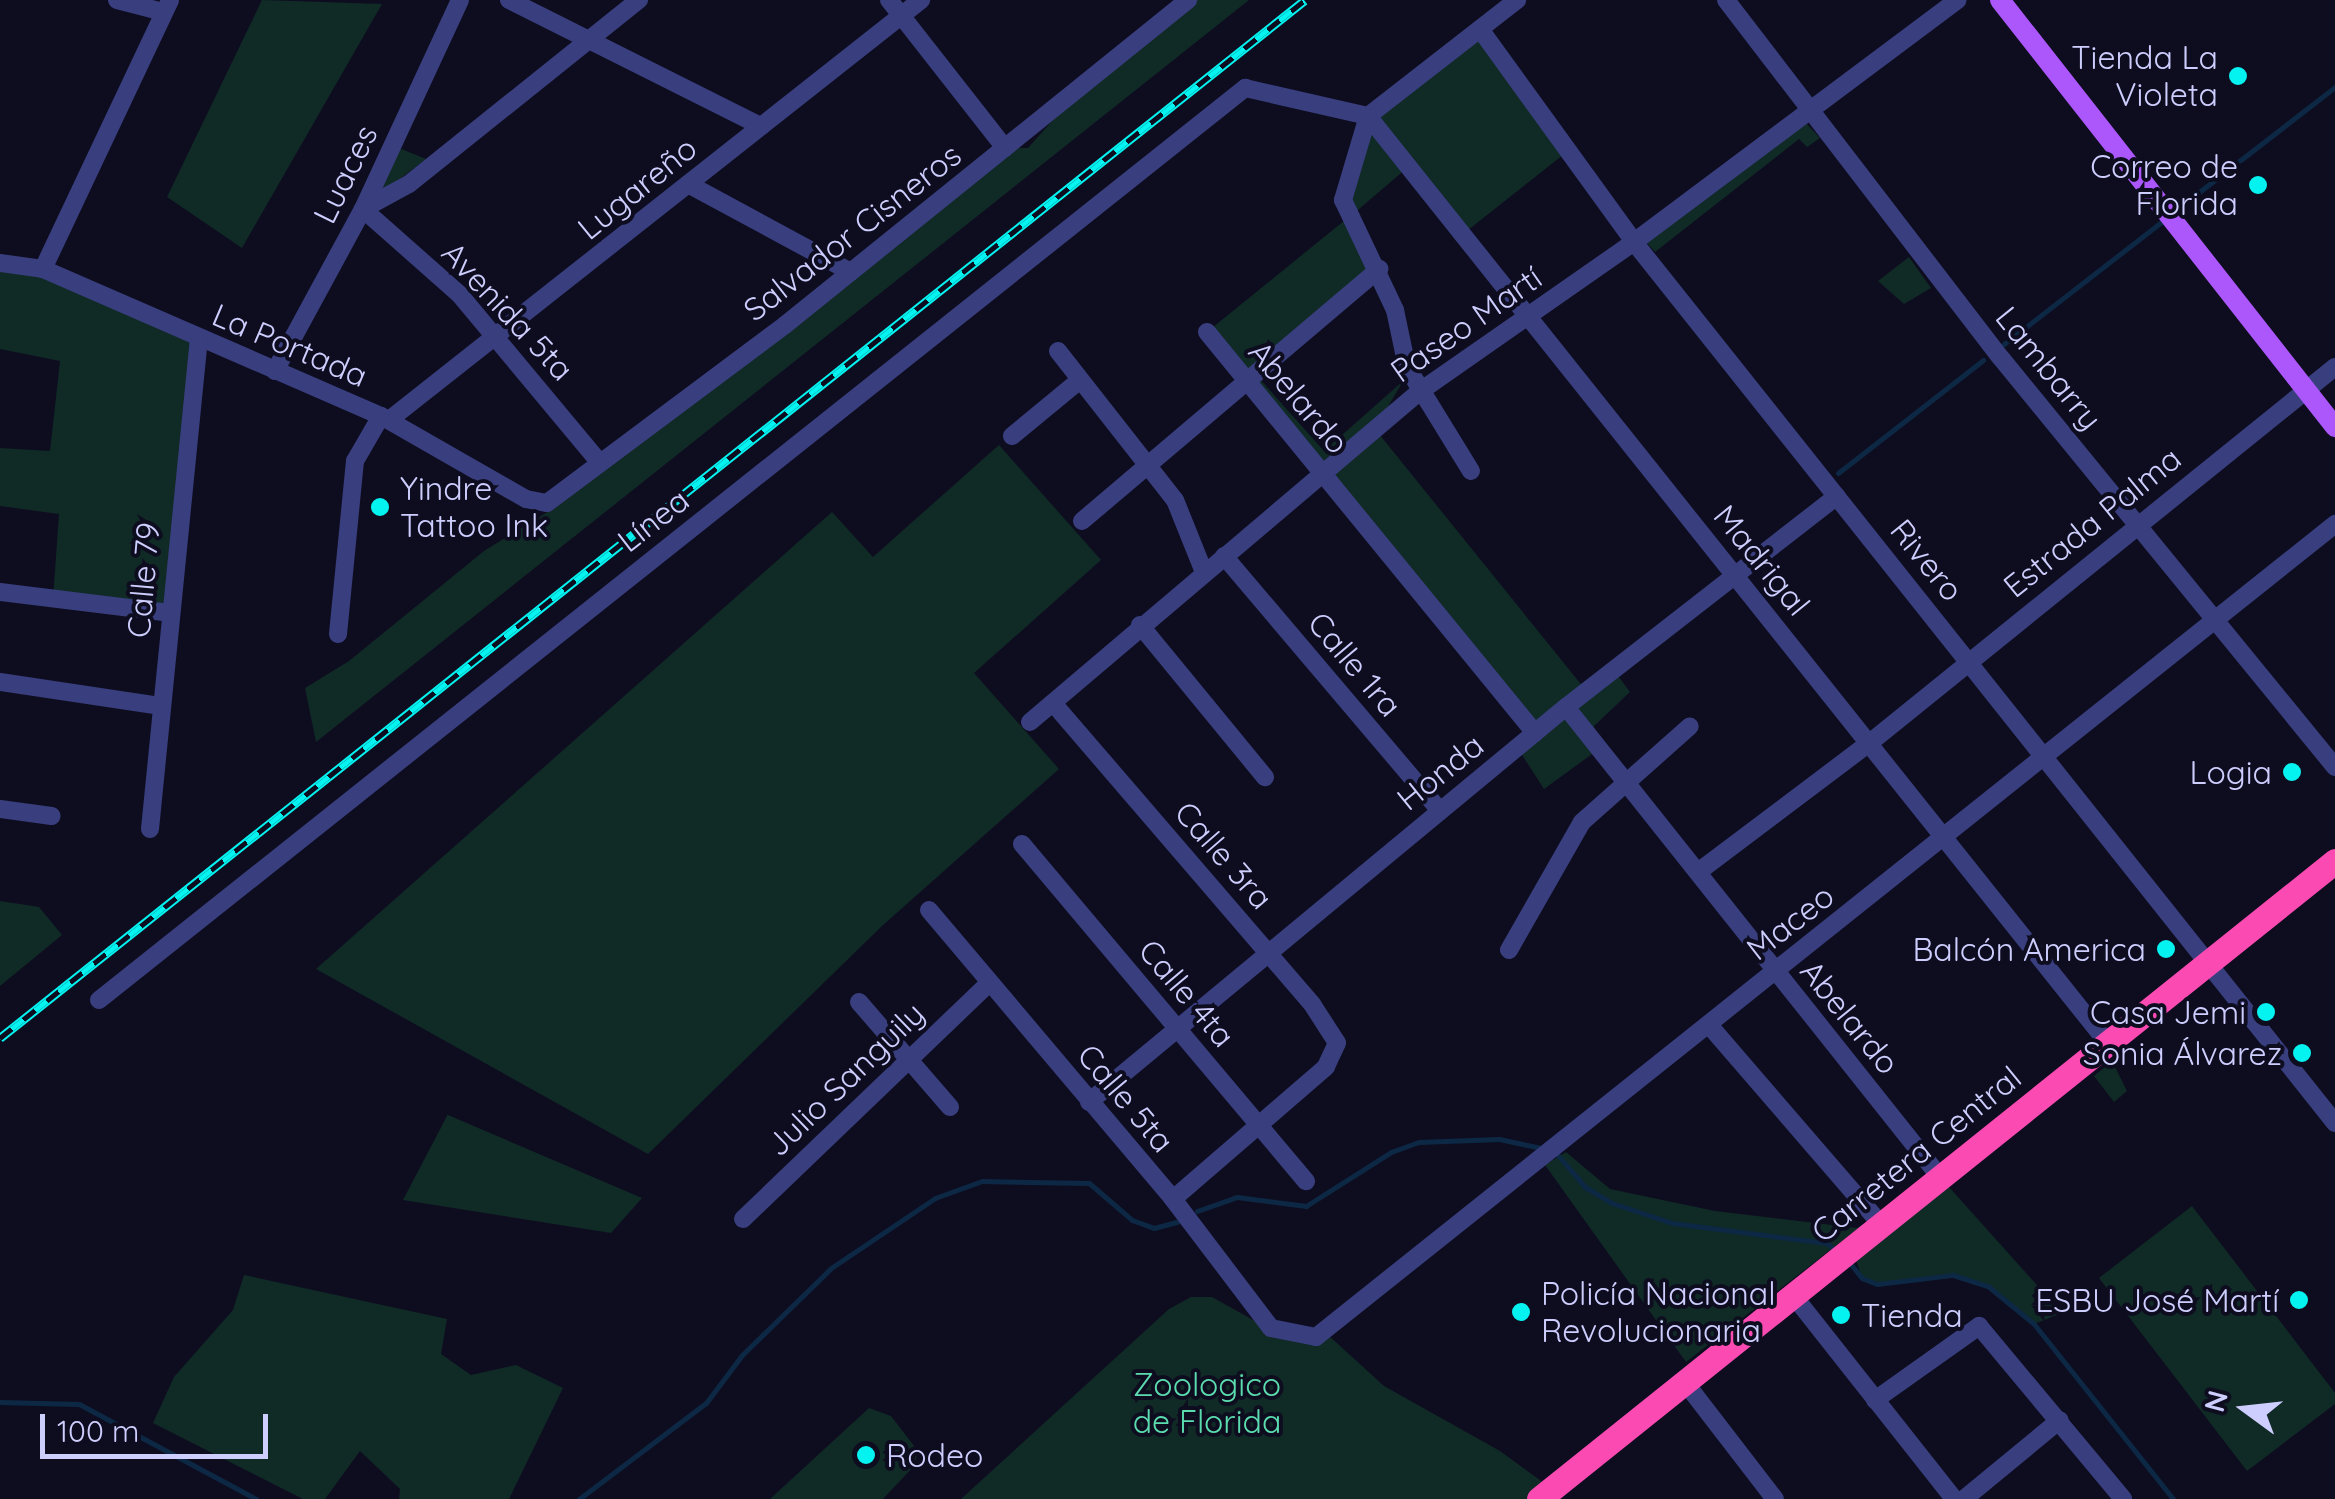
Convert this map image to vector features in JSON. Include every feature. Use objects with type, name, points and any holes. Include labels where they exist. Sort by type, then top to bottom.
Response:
[{"type":"highway","name":"Carretera Central","points":[[1538,1499],[2335,861]]},
{"type":"main road","points":[[2000,0],[2335,427]]},
{"type":"street","points":[[43,268],[167,6],[117,0]]},
{"type":"street","name":"Luaces","points":[[275,371],[363,209],[460,0]]},
{"type":"street","points":[[509,0],[762,126]]},
{"type":"street","points":[[363,209],[409,184],[639,0]]},
{"type":"street","points":[[889,0],[1005,148]]},
{"type":"street","name":"Lugareño","points":[[385,418],[499,338],[921,0]]},
{"type":"street","name":"Salvador Cisneros","points":[[546,503],[851,272],[1188,0]]},
{"type":"street","points":[[1471,472],[1419,392],[1378,268],[1342,200],[1368,116],[1517,0]]},
{"type":"street","name":"Lambarry","points":[[1726,0],[2136,524],[2335,767]]},
{"type":"street","name":"Paseo Martí","points":[[1030,722],[1419,392],[1634,242],[1957,0]]},
{"type":"street","name":"Rivero","points":[[1480,29],[1634,242],[2335,1123]]},
{"type":"street","name":"Línea","points":[[98,1000],[1246,88],[1368,116]]},
{"type":"street","name":"Madrigal","points":[[1368,116],[1948,836],[2107,1042]]},
{"type":"street","points":[[688,184],[851,272]]},
{"type":"street","name":"Avenida 5ta","points":[[363,209],[499,338],[600,463]]},
{"type":"street","name":"La Portada","points":[[0,263],[43,268],[385,418],[526,499],[546,503]]},
{"type":"street","points":[[1082,520],[1378,268]]},
{"type":"street","name":"Abelardo","points":[[1207,332],[1534,732]]},
{"type":"street","name":"Calle 79","points":[[150,828],[199,338]]},
{"type":"street","points":[[1058,351],[1175,500],[1204,572]]},
{"type":"street","name":"Estrada Palma","points":[[1698,872],[1872,742],[2136,524],[2335,367]]},
{"type":"street","points":[[1012,436],[1080,380]]},
{"type":"street","points":[[338,634],[355,461],[385,418]]},
{"type":"street","name":"Honda","points":[[1089,1102],[1534,732],[1836,496]]},
{"type":"street","name":"Maceo","points":[[1271,1328],[1316,1336],[1549,1156],[2335,524]]},
{"type":"street","name":"Calle 1ra","points":[[1224,556],[1440,811]]},
{"type":"street","points":[[0,592],[170,613]]},
{"type":"street","points":[[1140,625],[1265,777]]},
{"type":"street","points":[[0,682],[162,706]]},
{"type":"street","name":"Calle 3ra","points":[[1053,703],[1268,950],[1330,1030],[1336,1053],[1260,1124]]},
{"type":"street","name":"Abelardo","points":[[1566,707],[1940,1176]]},
{"type":"street","points":[[1509,950],[1567,842],[1624,782],[1690,726]]},
{"type":"street","points":[[0,809],[52,816]]},
{"type":"street","name":"Calle 4ta","points":[[1022,844],[1306,1181]]},
{"type":"street","name":"Calle 5ta","points":[[929,910],[1173,1199],[1271,1328]]},
{"type":"street","name":"Julio Sanguily","points":[[743,1219],[989,983]]},
{"type":"street","points":[[859,1002],[950,1106]]},
{"type":"street","points":[[1709,1025],[1881,1224]]},
{"type":"street","points":[[1173,1199],[1260,1124]]},
{"type":"street","points":[[1793,1295],[1954,1499]]},
{"type":"street","points":[[1875,1400],[1980,1326],[2124,1499]]},
{"type":"street","points":[[1684,1381],[1775,1499]]},
{"type":"street","points":[[1964,1499],[2060,1420]]},
{"type":"green space","points":[[262,0],[382,4],[242,248],[167,197]]},
{"type":"green space","points":[[1195,0],[1249,0],[316,742],[305,688],[349,661],[484,551],[546,513],[1016,148],[1028,148],[1061,111]]},
{"type":"green space","points":[[1480,29],[1568,151],[1463,234],[1408,167],[1351,216],[1379,269],[1258,377],[1324,451],[1403,381],[1375,429],[1584,688],[1612,668],[1630,692],[1594,726],[1599,749],[1544,789],[1517,747],[1534,733],[1207,332],[1350,216],[1343,200],[1368,116]]},
{"type":"green space","points":[[1805,122],[1820,138],[1807,147],[1799,139],[1655,252],[1646,242]]},
{"type":"green space","points":[[399,148],[426,159],[385,190],[381,188]]},
{"type":"green space","points":[[1909,257],[1931,288],[1904,304],[1878,281]]},
{"type":"green space","points":[[0,263],[43,269],[199,338],[170,613],[53,598],[59,514],[0,506],[0,448],[50,451],[60,361],[0,349]]},
{"type":"green space","points":[[999,445],[1101,560],[974,673],[1059,769],[882,926],[648,1154],[316,969],[832,512],[873,557]]},
{"type":"green space","points":[[0,901],[39,907],[62,935],[0,986]]},
{"type":"green space","points":[[2112,1061],[2127,1091],[2114,1102],[2094,1076]]},
{"type":"green space","points":[[448,1114],[642,1198],[611,1233],[403,1200]]},
{"type":"green space","points":[[1566,1152],[1610,1189],[1715,1211],[1857,1228],[1940,1177],[2062,1313],[2034,1324],[1989,1287],[1953,1275],[1877,1284],[1862,1278],[1852,1248],[1856,1230],[1686,1362],[1545,1165]]},
{"type":"green space","points":[[2192,1206],[2335,1393],[2335,1404],[2247,1471],[2099,1278]]},
{"type":"green space","points":[[244,1275],[447,1319],[441,1354],[471,1375],[516,1365],[563,1388],[509,1499],[399,1499],[400,1489],[360,1451],[325,1499],[303,1499],[153,1423],[174,1377],[233,1310]]},
{"type":"green space","name":"Zoologico de Florida","points":[[1191,1297],[1212,1297],[1262,1325],[1328,1335],[1384,1386],[1500,1451],[1552,1489],[1539,1499],[961,1499],[1169,1309]]},
{"type":"green space","name":"Rodeo","points":[[869,1408],[891,1416],[918,1451],[914,1466],[883,1499],[770,1499]]},
{"type":"waterway","points":[[2172,213],[2335,87]]},
{"type":"waterway","points":[[2004,344],[2164,220]]},
{"type":"waterway","points":[[1838,473],[1983,360]]},
{"type":"waterway","points":[[1197,1211],[1237,1197],[1306,1206],[1391,1152],[1419,1142],[1499,1139],[1546,1149]]},
{"type":"waterway","points":[[1556,1153],[1585,1187],[1612,1203],[1672,1223],[1827,1243],[1837,1252]]},
{"type":"waterway","points":[[579,1499],[706,1403],[742,1355],[831,1268],[935,1198],[982,1181],[1089,1183],[1132,1220],[1154,1228],[1177,1222]]},
{"type":"waterway","points":[[1849,1262],[1862,1278],[1877,1284],[1953,1275],[1989,1287],[2034,1324],[2173,1499]]},
{"type":"waterway","points":[[0,1402],[79,1404],[256,1499]]},
{"type":"railway","points":[[0,1038],[1305,0]]},
{"type":"place","name":"Tienda La Violeta","points":[[2238,76]]},
{"type":"place","name":"Correo de Florida","points":[[2258,185]]},
{"type":"place","name":"Yindre Tattoo Ink","points":[[380,507]]},
{"type":"place","name":"Logia","points":[[2292,772]]},
{"type":"place","name":"Balcón America","points":[[2166,949]]},
{"type":"place","name":"Casa Jemi","points":[[2266,1012]]},
{"type":"place","name":"Sonia Álvarez","points":[[2302,1053]]},
{"type":"place","name":"ESBU José Martí","points":[[2299,1300]]},
{"type":"place","name":"Policía Nacional Revolucionaria","points":[[1521,1312]]},
{"type":"place","name":"Tienda","points":[[1841,1315]]},
{"type":"place","name":"Rodeo","points":[[866,1455]]}]
